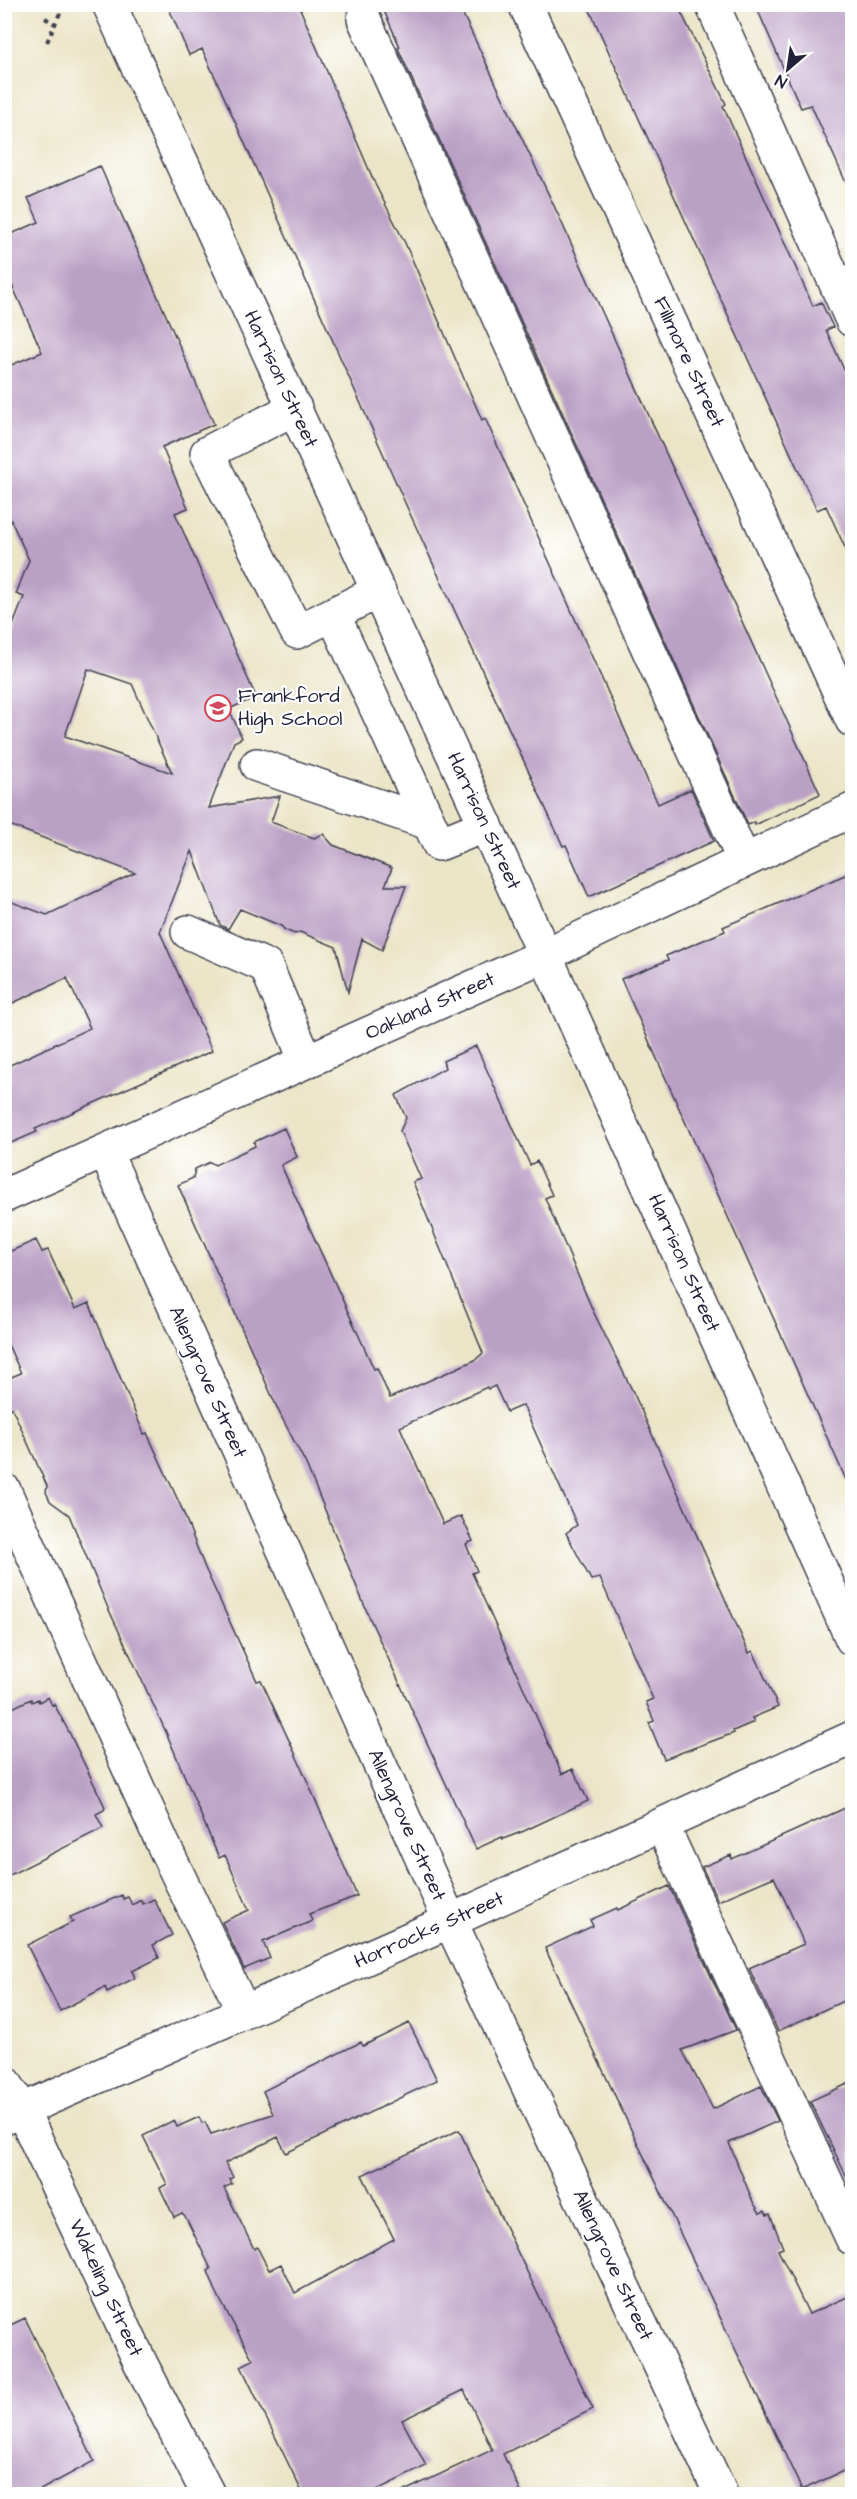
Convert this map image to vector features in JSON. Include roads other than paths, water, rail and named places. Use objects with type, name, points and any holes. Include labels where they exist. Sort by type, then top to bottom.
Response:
[{"type":"street","name":"Harrison Street","points":[[109,4],[486,825],[852,1639]]},
{"type":"street","name":"Fillmore Street","points":[[525,4],[852,720]]},
{"type":"street","points":[[712,4],[852,320]]},
{"type":"street","points":[[364,19],[744,861]]},
{"type":"street","points":[[295,408],[207,453],[297,632],[379,591]]},
{"type":"street","points":[[333,614],[439,844],[486,825]]},
{"type":"street","points":[[257,765],[429,823]]},
{"type":"street","name":"Oakland Street","points":[[4,1196],[545,955],[852,810]]},
{"type":"street","points":[[188,932],[266,966],[306,1061]]},
{"type":"street","name":"Allengrove Street","points":[[105,1151],[450,1921],[721,2494]]},
{"type":"street","points":[[4,1490],[163,1844],[244,2012]]},
{"type":"street","name":"Horrocks Street","points":[[13,2114],[450,1921],[852,1738]]},
{"type":"street","points":[[662,1825],[852,2238]]},
{"type":"street","name":"Wakeling Street","points":[[4,2081],[13,2114],[208,2494]]},
{"type":"place","name":"Frankford High School","points":[[218,708]]}]
